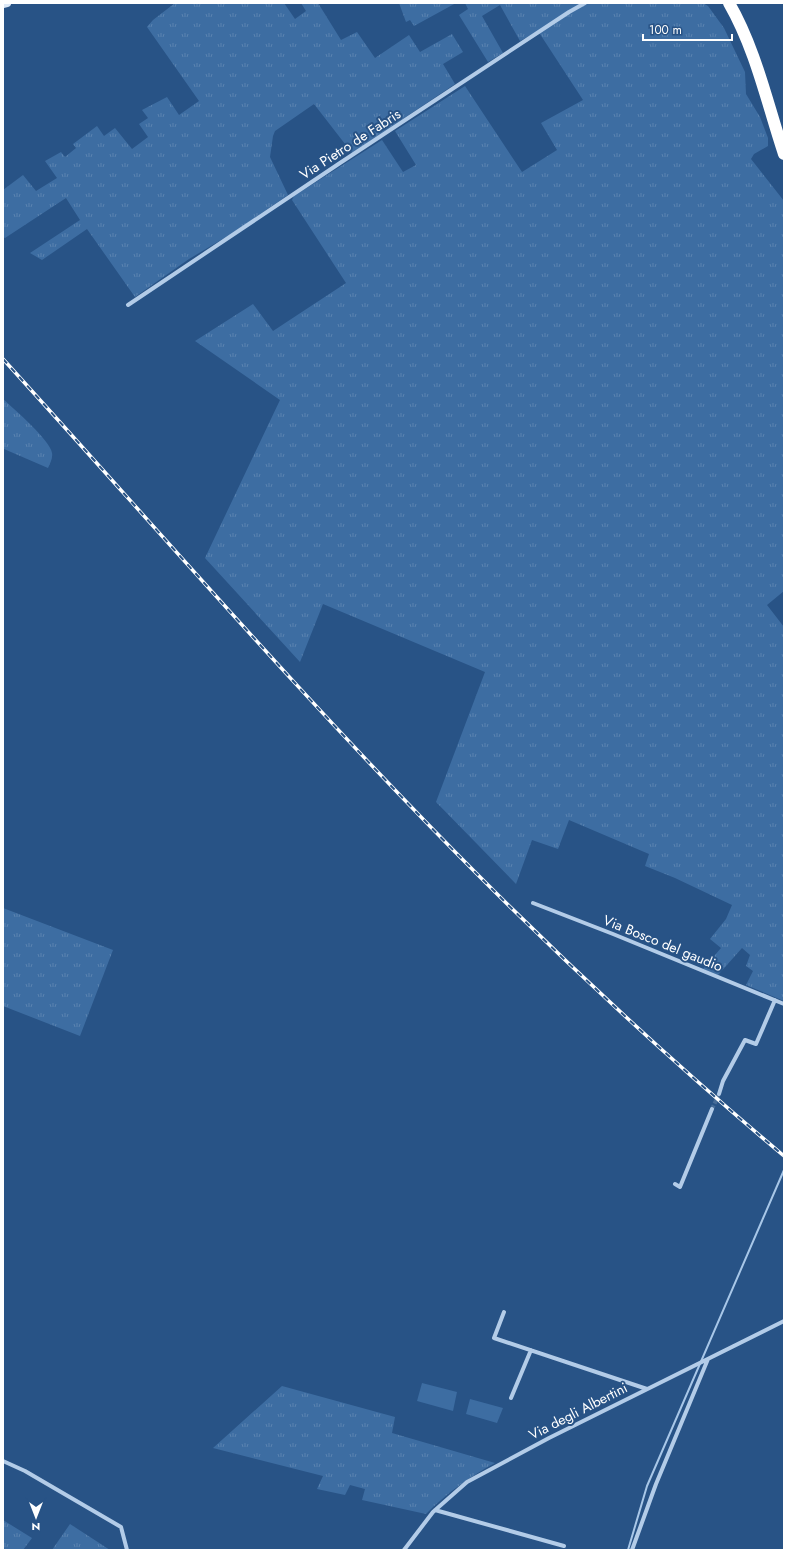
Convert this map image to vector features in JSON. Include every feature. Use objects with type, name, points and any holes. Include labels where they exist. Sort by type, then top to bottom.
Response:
[{"type":"highway","points":[[729,3],[738,20],[759,71],[784,154]]},
{"type":"main road","points":[[3,4],[7,3]]},
{"type":"street","name":"Via Pietro de Fabris","points":[[128,305],[340,163],[585,3]]},
{"type":"street","name":"Via Bosco del gaudio","points":[[533,903],[784,1004]]},
{"type":"street","points":[[719,1094],[723,1081],[745,1040],[756,1044],[775,1000]]},
{"type":"street","points":[[675,1184],[680,1187],[712,1109]]},
{"type":"street","points":[[504,1312],[494,1338],[647,1389]]},
{"type":"street","name":"Via degli Albertini","points":[[404,1550],[435,1510],[467,1482],[550,1438],[784,1321]]},
{"type":"street","points":[[511,1398],[531,1350]]},
{"type":"street","points":[[632,1550],[656,1484],[706,1360]]},
{"type":"street","points":[[3,1461],[26,1471],[121,1527],[127,1550]]},
{"type":"street","points":[[435,1510],[564,1546]]},
{"type":"green space","points":[[175,3],[284,3],[295,19],[306,11],[301,3],[318,3],[341,40],[357,32],[375,58],[409,35],[420,52],[452,34],[463,52],[443,64],[455,84],[352,153],[314,104],[275,131],[270,157],[288,195],[231,234],[189,259],[135,297],[87,229],[42,260],[30,253],[80,220],[66,198],[5,238],[3,237],[3,190],[23,175],[36,191],[57,178],[45,161],[61,152],[65,157],[76,148],[73,144],[97,126],[104,136],[115,128],[132,149],[148,137],[139,124],[148,118],[142,110],[167,97],[179,115],[199,101],[147,27],[153,20]]},
{"type":"green space","points":[[399,3],[456,3],[414,26],[410,20],[406,22]]},
{"type":"green space","points":[[465,3],[703,3],[708,6],[724,28],[745,72],[746,94],[760,117],[768,138],[768,146],[754,154],[751,159],[784,201],[784,591],[767,605],[784,627],[784,1001],[746,985],[753,971],[746,966],[750,955],[742,948],[718,975],[703,969],[721,948],[710,939],[726,919],[732,905],[675,878],[645,866],[649,854],[569,820],[558,849],[532,840],[516,884],[436,802],[485,672],[323,604],[300,662],[205,558],[280,400],[195,341],[253,304],[273,331],[346,283],[292,200],[294,196],[382,140],[403,172],[416,165],[395,131],[465,86],[522,172],[557,150],[541,123],[583,100],[538,31],[520,41],[500,5],[482,16],[503,53],[488,62],[459,15],[468,9]]},
{"type":"green space","points":[[3,399],[39,433],[50,448],[52,457],[48,468],[4,449],[3,450]]},
{"type":"green space","points":[[3,908],[113,950],[80,1036],[3,1006]]},
{"type":"green space","points":[[422,1383],[457,1392],[453,1411],[417,1401]]},
{"type":"green space","points":[[282,1386],[395,1417],[392,1433],[495,1463],[459,1486],[426,1514],[362,1500],[365,1489],[350,1485],[345,1495],[317,1489],[323,1476],[213,1448]]},
{"type":"green space","points":[[470,1399],[503,1408],[497,1423],[466,1414]]},
{"type":"green space","points":[[3,1520],[32,1538],[23,1550],[3,1550]]},
{"type":"green space","points":[[70,1524],[110,1550],[52,1550]]},
{"type":"waterway","points":[[628,1550],[647,1486],[784,1170]]},
{"type":"tunnel","points":[[712,1109],[719,1094]]},
{"type":"railway","points":[[3,359],[297,685],[417,813],[515,912],[590,984],[666,1054],[784,1156]]}]
